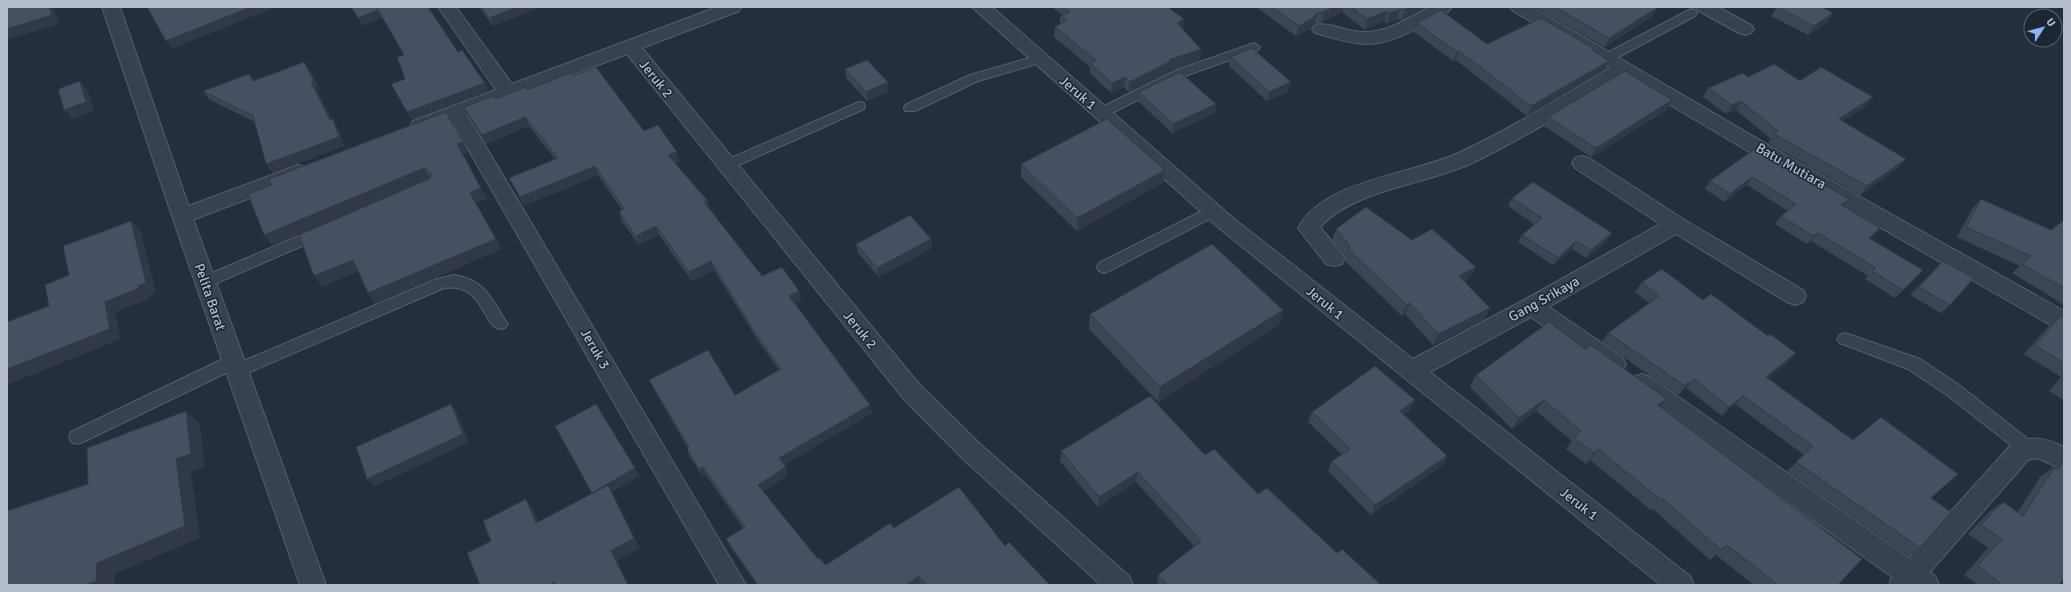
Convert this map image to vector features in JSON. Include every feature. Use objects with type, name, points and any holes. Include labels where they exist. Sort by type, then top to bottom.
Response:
[{"type":"street","name":"Pelita Barat","points":[[111,7],[182,216],[312,585]]},
{"type":"street","points":[[447,7],[508,93]]},
{"type":"street","points":[[404,132],[733,7]]},
{"type":"street","name":"Jeruk 1","points":[[981,7],[1212,211],[1681,585]]},
{"type":"street","points":[[1321,29],[1356,38],[1372,38],[1385,35],[1443,7]]},
{"type":"street","name":"Batu Mutiara","points":[[1520,7],[1780,160],[2064,322]]},
{"type":"street","points":[[1698,10],[1745,28]]},
{"type":"street","name":"Jeruk 2","points":[[631,47],[911,391],[971,451],[1120,585]]},
{"type":"street","points":[[1334,258],[1308,228],[1311,221],[1323,212],[1358,194],[1424,174],[1463,159],[1545,115],[1624,68]]},
{"type":"street","name":"Jeruk 3","points":[[456,112],[733,585]]},
{"type":"street","points":[[1582,163],[1676,224],[1795,296]]},
{"type":"street","points":[[182,216],[315,166]]},
{"type":"street","name":"Gang Srikaya","points":[[1411,371],[1532,306],[1676,224]]},
{"type":"street","points":[[1532,306],[1913,582],[2020,453],[2027,448],[2037,447],[2064,460]]},
{"type":"lane","points":[[1607,58],[1698,10]]},
{"type":"lane","points":[[1101,113],[1181,73],[1254,47]]},
{"type":"lane","points":[[910,108],[974,78],[1040,59]]},
{"type":"lane","points":[[726,165],[859,106]]},
{"type":"lane","points":[[1104,268],[1212,211]]},
{"type":"lane","points":[[205,282],[335,226]]},
{"type":"lane","points":[[77,437],[235,366],[442,283],[456,280],[469,283],[478,290],[500,324]]},
{"type":"lane","points":[[1844,339],[1914,364],[1954,390],[2027,448]]},
{"type":"building","points":[[7,7],[49,7],[52,15],[7,29]]},
{"type":"building","points":[[147,7],[251,7],[166,41]]},
{"type":"building","points":[[351,7],[428,7],[458,52],[462,50],[485,83],[407,112],[391,84],[405,79],[397,57],[404,55],[378,10],[358,18]]},
{"type":"building","points":[[481,7],[517,7],[490,18]]},
{"type":"building","points":[[1064,7],[1168,7],[1184,19],[1177,23],[1201,49],[1169,60],[1171,61],[1130,82],[1125,77],[1112,83],[1090,63],[1096,60],[1055,27],[1066,21],[1060,16],[1070,12]]},
{"type":"building","points":[[1272,7],[1334,7],[1324,12],[1317,13],[1313,18],[1299,26]]},
{"type":"building","points":[[1351,7],[1410,7],[1405,10],[1400,9],[1390,13],[1387,11],[1367,19]]},
{"type":"building","points":[[1555,7],[1656,7],[1657,8],[1609,38]]},
{"type":"building","points":[[1777,7],[1822,7],[1833,13],[1814,26]]},
{"type":"building","points":[[1441,10],[1487,44],[1541,18],[1593,48],[1591,49],[1609,61],[1531,106],[1459,51],[1457,52],[1417,23]]},
{"type":"building","points":[[1252,48],[1291,82],[1269,92],[1231,57]]},
{"type":"building","points":[[867,60],[888,82],[866,92],[845,69]]},
{"type":"building","points":[[304,62],[314,81],[311,82],[330,120],[333,119],[339,137],[266,164],[253,116],[203,91],[249,74],[253,81]]},
{"type":"building","points":[[1774,64],[1800,81],[1821,67],[1873,97],[1839,119],[1906,159],[1867,186],[1774,134],[1778,131],[1741,101],[1732,105],[1708,88],[1743,73],[1748,77]]},
{"type":"building","points":[[596,67],[644,131],[658,125],[677,152],[668,155],[707,200],[704,202],[762,276],[782,267],[799,291],[789,296],[870,405],[779,458],[786,467],[758,485],[818,559],[819,558],[826,565],[890,523],[894,528],[959,487],[1005,546],[1009,542],[1050,585],[927,585],[919,576],[906,585],[758,585],[726,539],[745,527],[703,467],[699,469],[687,449],[689,447],[649,380],[708,350],[735,395],[781,369],[754,331],[711,261],[689,272],[656,226],[636,236],[619,212],[624,209],[595,166],[520,197],[509,178],[558,158],[525,117],[482,135],[464,107],[493,96],[495,99],[525,87],[527,90],[570,73],[573,76]]},
{"type":"building","points":[[1625,71],[1672,100],[1596,148],[1548,117]]},
{"type":"building","points":[[1180,72],[1216,104],[1173,124],[1139,92]]},
{"type":"building","points":[[80,81],[86,102],[64,110],[58,89]]},
{"type":"building","points":[[446,112],[463,142],[457,144],[481,188],[470,193],[496,239],[368,293],[353,260],[314,276],[299,235],[429,179],[432,174],[424,168],[264,235],[248,194],[271,185],[269,179]]},
{"type":"building","points":[[1107,119],[1165,170],[1077,218],[1021,164]]},
{"type":"building","points":[[1757,147],[1849,199],[1841,205],[1880,228],[1869,238],[1923,270],[1903,290],[1872,271],[1876,268],[1818,233],[1813,236],[1781,216],[1796,204],[1752,177],[1730,194],[1710,181]]},
{"type":"building","points":[[1533,182],[1612,233],[1591,250],[1576,241],[1558,258],[1522,235],[1542,218],[1512,198]]},
{"type":"building","points":[[1981,199],[2051,230],[2064,220],[2064,288],[2022,264],[2031,256],[1966,227]]},
{"type":"building","points":[[1366,207],[1412,240],[1432,229],[1476,267],[1459,276],[1490,308],[1438,334],[1410,303],[1407,305],[1349,250],[1350,246],[1336,229]]},
{"type":"building","points":[[910,215],[931,239],[877,268],[856,244]]},
{"type":"building","points":[[131,221],[146,283],[138,286],[139,288],[105,302],[110,329],[7,369],[7,322],[49,306],[45,285],[69,275],[63,246]]},
{"type":"building","points":[[1212,244],[1283,310],[1160,387],[1090,314]]},
{"type":"building","points":[[1943,261],[1974,278],[1950,305],[1919,287]]},
{"type":"building","points":[[1662,269],[1703,300],[1711,294],[1768,336],[1770,334],[1796,353],[1766,377],[1853,440],[1881,417],[1958,474],[1931,498],[1951,512],[1920,548],[1796,462],[1813,446],[1743,396],[1729,407],[1694,379],[1685,386],[1608,333],[1659,296],[1642,282]]},
{"type":"building","points":[[2061,316],[2064,318],[2064,363],[2035,345]]},
{"type":"building","points":[[1549,322],[1585,349],[1591,345],[1667,399],[1658,405],[1862,559],[1838,585],[1778,585],[1727,545],[1721,550],[1663,499],[1661,500],[1598,449],[1594,453],[1574,438],[1581,431],[1544,400],[1519,418],[1476,375]]},
{"type":"building","points":[[1375,366],[1415,400],[1400,411],[1447,456],[1375,505],[1332,461],[1350,449],[1312,412]]},
{"type":"building","points":[[1150,396],[1205,455],[1214,449],[1258,494],[1267,488],[1337,553],[1342,549],[1379,583],[1376,585],[1168,585],[1158,575],[1201,541],[1138,472],[1099,497],[1061,451]]},
{"type":"building","points":[[451,404],[463,434],[367,479],[356,447]]},
{"type":"building","points":[[596,404],[635,468],[592,493],[555,426]]},
{"type":"building","points":[[186,411],[191,454],[176,459],[185,526],[97,563],[96,581],[86,585],[7,585],[7,511],[88,484],[87,448]]},
{"type":"building","points":[[2064,461],[2064,579],[2059,585],[2003,585],[1977,566],[2002,539],[1981,525],[2003,502],[2023,516],[2054,468],[2058,470]]},
{"type":"building","points":[[608,485],[634,538],[611,551],[628,585],[555,585],[554,582],[549,585],[480,585],[467,553],[491,541],[483,521],[526,499],[536,523]]}]
